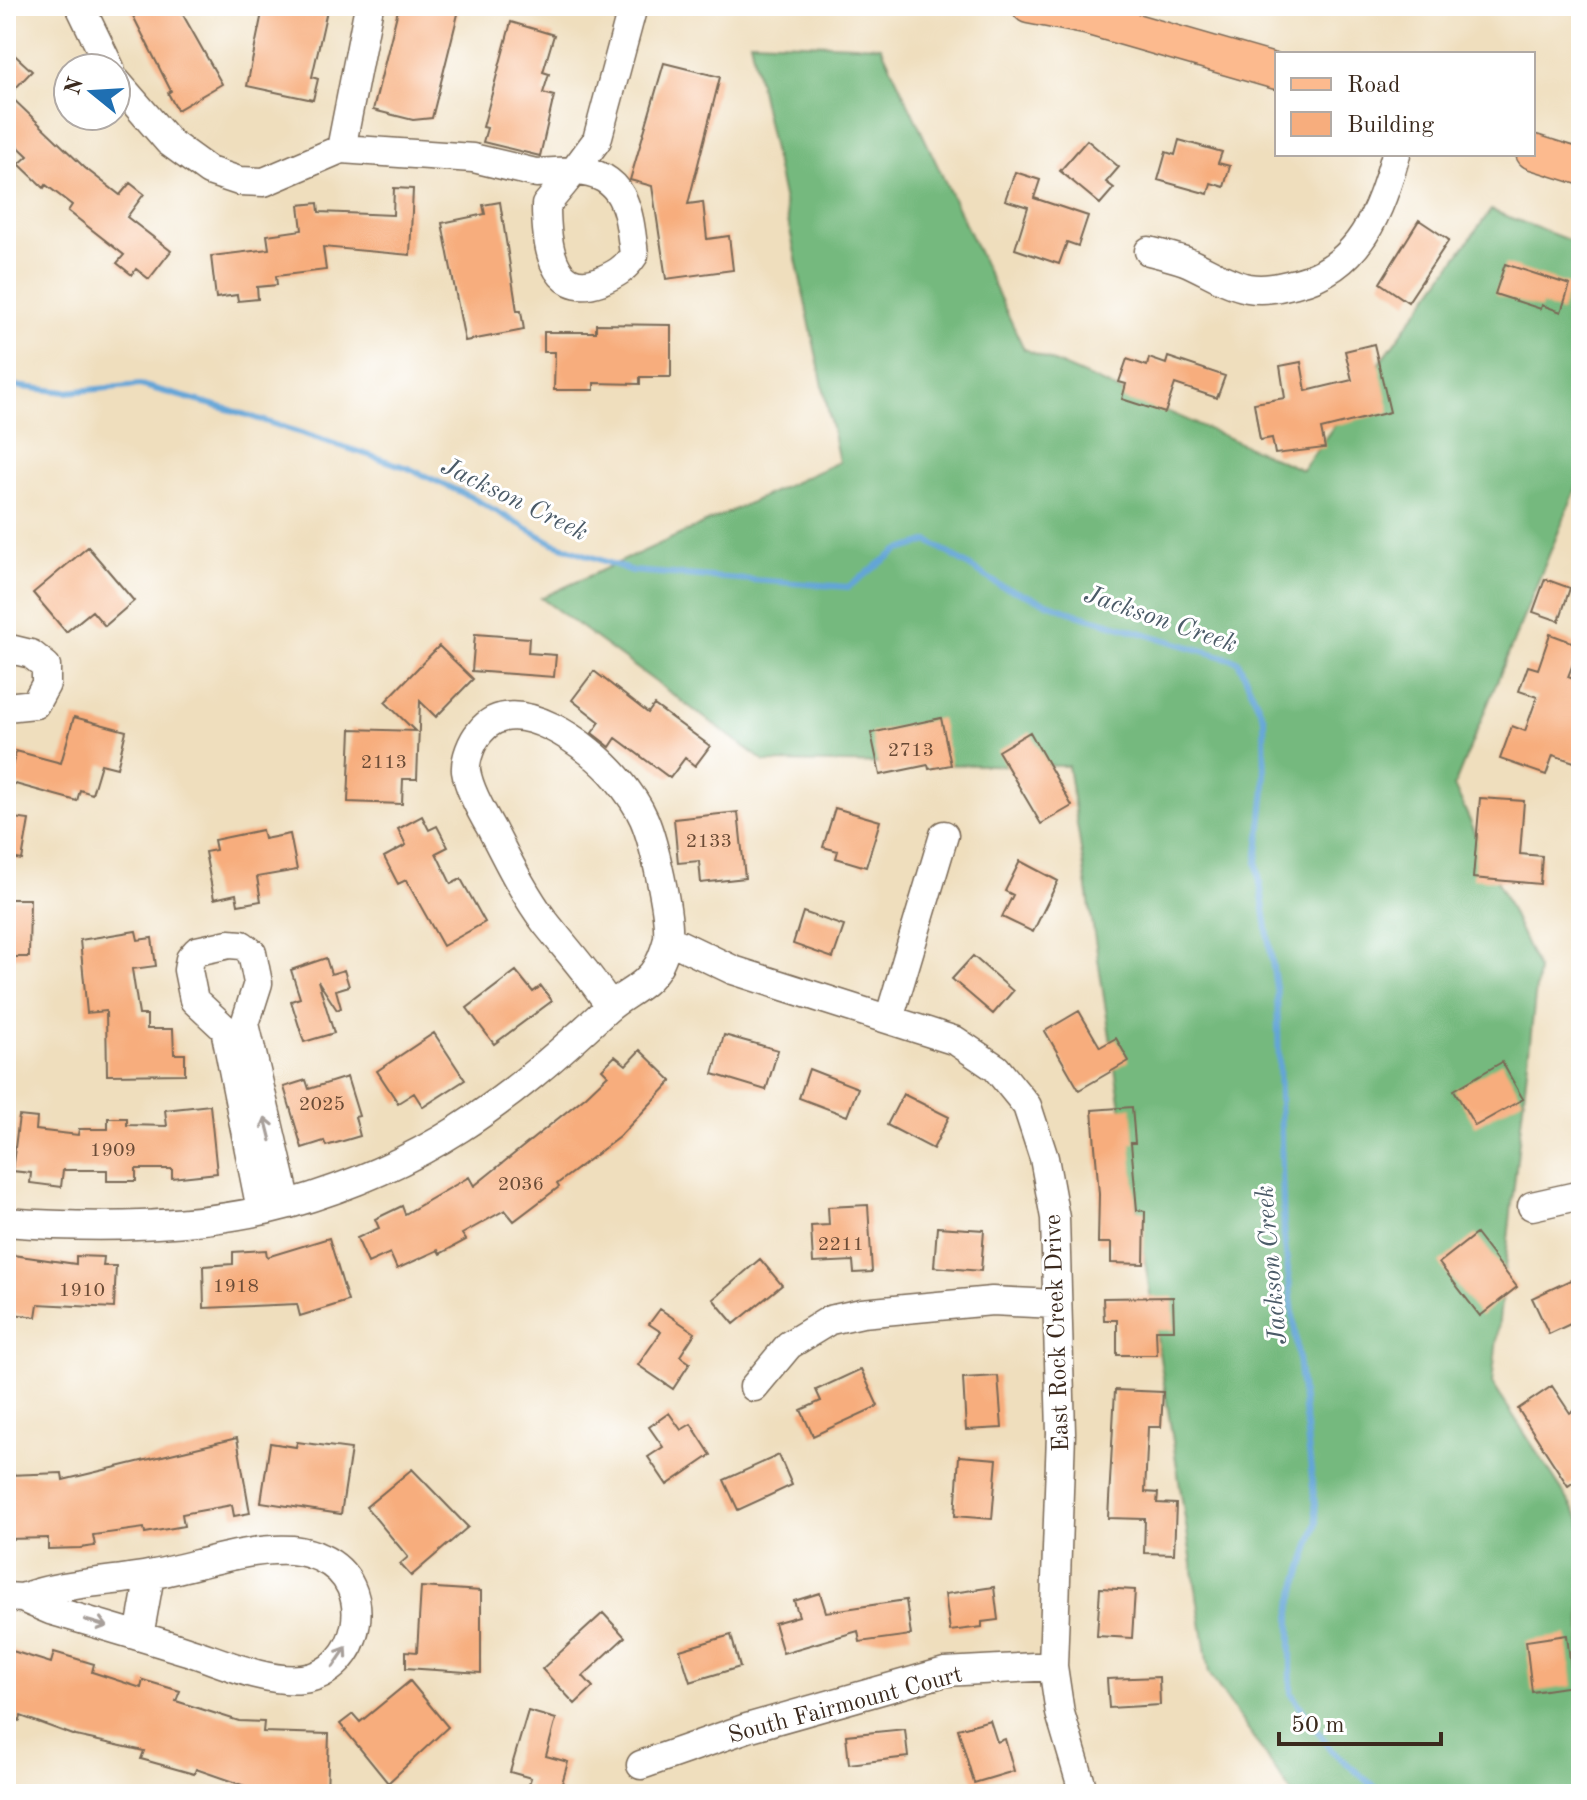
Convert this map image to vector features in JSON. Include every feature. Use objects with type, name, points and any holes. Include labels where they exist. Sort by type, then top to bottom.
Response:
[{"type":"main road","points":[[1029,6],[1086,17],[1275,71]]},
{"type":"main road","points":[[1535,153],[1581,167]]},
{"type":"street","points":[[80,6],[102,52]]},
{"type":"street","points":[[341,149],[369,6]]},
{"type":"street","points":[[132,103],[169,142],[209,171],[239,181],[264,182],[341,149],[473,158],[536,173],[574,171],[597,140],[633,6]]},
{"type":"street","points":[[1149,251],[1184,261],[1245,287],[1272,289],[1308,280],[1335,269],[1358,246],[1374,218],[1395,156]]},
{"type":"street","points":[[6,648],[31,654],[46,666],[46,684],[35,704],[6,707]]},
{"type":"street","points":[[6,1222],[60,1226],[144,1223],[274,1207],[365,1179],[416,1157],[491,1109],[565,1050],[610,1006],[639,989],[664,952],[662,892],[645,820],[613,774],[552,728],[527,715],[504,714],[481,729],[472,744],[466,769],[483,814],[544,920],[591,977],[610,1006]]},
{"type":"street","points":[[889,1019],[944,835]]},
{"type":"street","points":[[247,1082],[225,1029],[194,1000],[188,970],[190,959],[197,951],[229,944],[242,945],[252,953],[258,983],[257,996],[247,1010],[245,1024],[247,1082],[274,1207]]},
{"type":"street","name":"East Rock Creek Drive","points":[[664,952],[733,970],[956,1041],[996,1068],[1027,1106],[1044,1158],[1055,1218],[1061,1433],[1053,1666],[1060,1713],[1084,1794]]},
{"type":"street","points":[[215,1017],[247,1010]]},
{"type":"street","points":[[1532,1206],[1581,1195]]},
{"type":"street","points":[[754,1387],[789,1345],[830,1320],[862,1313],[992,1301],[1056,1304]]},
{"type":"street","points":[[292,1550],[322,1558],[346,1576],[359,1604],[352,1638],[335,1667],[302,1679],[261,1674],[14,1597],[51,1587],[150,1575],[252,1554],[292,1550]]},
{"type":"street","points":[[139,1636],[150,1575]]},
{"type":"street","name":"South Fairmount Court","points":[[641,1765],[747,1728],[945,1672],[1053,1666]]},
{"type":"green space","points":[[750,41],[881,46],[1024,349],[1302,470],[1491,210],[1581,245],[1581,477],[1454,786],[1538,970],[1492,1383],[1581,1520],[1581,1794],[1292,1794],[1209,1673],[1068,766],[765,762],[541,598],[839,462]]},
{"type":"building","points":[[128,6],[178,6],[222,84],[177,110],[168,93],[171,91]]},
{"type":"building","points":[[275,6],[328,6],[312,77],[318,79],[313,100],[247,86],[263,8],[274,10]]},
{"type":"building","points":[[399,6],[460,6],[432,118],[413,120],[373,110]]},
{"type":"building","points":[[511,22],[554,35],[543,72],[549,74],[543,93],[554,96],[540,156],[483,142],[487,128],[483,127]]},
{"type":"building","points":[[6,47],[32,71],[9,95],[85,168],[120,195],[130,183],[144,194],[127,217],[171,251],[149,279],[136,269],[132,275],[117,263],[124,255],[68,211],[72,205],[46,185],[44,188],[19,164],[28,156],[6,135]]},
{"type":"building","points":[[664,63],[720,77],[688,204],[703,202],[707,239],[729,236],[733,270],[666,279],[652,186],[630,180]]},
{"type":"building","points":[[1087,140],[1119,167],[1106,182],[1114,188],[1100,204],[1060,171]]},
{"type":"building","points":[[1179,140],[1222,152],[1218,163],[1230,166],[1224,187],[1211,183],[1208,194],[1158,180],[1166,152],[1175,155]]},
{"type":"building","points":[[1015,172],[1040,180],[1034,198],[1088,216],[1078,246],[1067,242],[1059,264],[1015,249],[1028,207],[1005,200]]},
{"type":"building","points":[[394,188],[413,189],[410,255],[323,247],[326,270],[276,276],[277,285],[257,287],[258,299],[238,301],[237,295],[216,298],[211,256],[269,249],[267,235],[302,230],[299,205],[318,203],[319,212],[393,215]]},
{"type":"building","points":[[500,202],[517,311],[521,311],[524,330],[465,341],[442,223],[485,214],[483,205]]},
{"type":"building","points":[[1419,220],[1449,240],[1408,302],[1380,283]]},
{"type":"building","points":[[1505,264],[1570,285],[1561,312],[1495,294]]},
{"type":"building","points":[[596,324],[671,325],[671,377],[640,377],[640,384],[594,383],[594,390],[554,390],[555,352],[544,352],[544,332],[596,332]]},
{"type":"building","points":[[1374,344],[1390,412],[1321,429],[1325,448],[1275,454],[1272,438],[1260,440],[1254,403],[1285,398],[1280,366],[1301,362],[1306,391],[1352,380],[1345,351]]},
{"type":"building","points":[[1168,357],[1225,376],[1217,398],[1175,384],[1165,413],[1122,399],[1126,384],[1119,382],[1127,359],[1147,366],[1149,358],[1166,364]]},
{"type":"building","points":[[88,547],[134,601],[105,626],[92,611],[66,632],[33,593]]},
{"type":"building","points":[[1545,579],[1570,588],[1559,621],[1533,612]]},
{"type":"building","points":[[475,634],[529,638],[528,653],[556,655],[554,677],[472,671]]},
{"type":"building","points":[[1550,634],[1580,645],[1568,677],[1581,682],[1581,751],[1577,763],[1553,755],[1546,775],[1500,759],[1512,726],[1525,731],[1537,697],[1519,691],[1528,666],[1538,669]]},
{"type":"building","points":[[439,646],[473,679],[436,717],[420,701],[417,779],[403,779],[402,804],[348,802],[351,729],[415,731],[385,702]]},
{"type":"building","points":[[594,671],[648,713],[654,705],[710,746],[695,766],[685,758],[670,778],[616,738],[610,747],[592,733],[600,722],[572,700]]},
{"type":"building","points":[[74,717],[126,731],[117,768],[101,764],[92,794],[80,790],[77,801],[8,782],[16,751],[61,763]]},
{"type":"building","points":[[941,718],[951,765],[929,769],[928,765],[880,775],[871,733]]},
{"type":"building","points":[[1030,732],[1072,806],[1041,824],[998,751]]},
{"type":"building","points":[[1480,798],[1524,801],[1520,854],[1542,856],[1540,884],[1473,878]]},
{"type":"building","points":[[835,808],[880,821],[866,867],[836,858],[838,851],[823,847]]},
{"type":"building","points":[[738,812],[745,878],[701,883],[699,861],[678,863],[674,819]]},
{"type":"building","points":[[422,816],[429,830],[437,826],[448,847],[436,853],[451,884],[461,879],[485,922],[443,946],[406,880],[398,884],[384,857],[406,845],[398,829]]},
{"type":"building","points":[[6,817],[29,820],[22,860],[6,857]]},
{"type":"building","points":[[262,830],[264,839],[290,834],[297,870],[257,877],[261,901],[238,905],[236,894],[214,899],[205,852],[216,850],[214,840]]},
{"type":"building","points":[[1020,861],[1058,881],[1033,932],[1002,917],[1013,895],[1005,891]]},
{"type":"building","points":[[6,899],[30,899],[29,957],[6,957]]},
{"type":"building","points":[[803,912],[844,926],[833,958],[793,944]]},
{"type":"building","points":[[136,931],[138,940],[152,938],[156,966],[132,969],[139,1015],[147,1015],[147,1029],[173,1029],[174,1054],[185,1054],[185,1074],[107,1075],[106,1011],[87,1013],[80,940]]},
{"type":"building","points":[[973,956],[1013,991],[993,1014],[952,979]]},
{"type":"building","points":[[326,958],[331,974],[344,970],[349,986],[336,990],[341,1008],[337,1010],[318,981],[334,1033],[304,1042],[291,1001],[300,998],[291,970]]},
{"type":"building","points":[[516,971],[533,992],[541,986],[552,1001],[494,1044],[467,1008]]},
{"type":"building","points":[[1079,1011],[1100,1047],[1116,1038],[1129,1061],[1079,1090],[1045,1031]]},
{"type":"building","points":[[434,1033],[465,1080],[423,1107],[414,1093],[398,1103],[377,1071]]},
{"type":"building","points":[[724,1035],[778,1050],[766,1090],[713,1074]]},
{"type":"building","points":[[640,1050],[672,1081],[619,1137],[557,1184],[559,1187],[514,1221],[505,1210],[462,1234],[466,1240],[440,1254],[438,1250],[397,1269],[390,1253],[368,1263],[357,1238],[379,1228],[375,1219],[402,1206],[405,1214],[469,1177],[474,1186],[586,1096],[608,1075],[602,1069],[615,1056],[626,1065]]},
{"type":"building","points":[[1502,1062],[1523,1099],[1475,1126],[1454,1090]]},
{"type":"building","points":[[809,1069],[858,1088],[847,1116],[799,1098]]},
{"type":"building","points":[[347,1077],[359,1116],[355,1117],[360,1136],[326,1146],[324,1141],[302,1148],[284,1087],[306,1080],[309,1089]]},
{"type":"building","points":[[903,1094],[949,1117],[933,1149],[887,1125]]},
{"type":"building","points":[[210,1105],[217,1173],[172,1178],[172,1169],[136,1169],[136,1181],[107,1181],[107,1170],[63,1170],[61,1187],[30,1183],[31,1173],[12,1171],[19,1116],[37,1118],[36,1130],[78,1135],[79,1129],[108,1129],[108,1118],[127,1118],[127,1125],[167,1126],[165,1110]]},
{"type":"building","points":[[1132,1107],[1135,1143],[1131,1143],[1137,1210],[1145,1211],[1144,1264],[1111,1263],[1111,1243],[1098,1243],[1099,1194],[1092,1110]]},
{"type":"building","points":[[868,1205],[872,1272],[854,1273],[853,1261],[813,1263],[811,1226],[829,1225],[828,1207]]},
{"type":"building","points":[[937,1227],[984,1230],[981,1271],[934,1267]]},
{"type":"building","points":[[1476,1234],[1517,1287],[1480,1316],[1439,1263]]},
{"type":"building","points":[[329,1238],[348,1301],[300,1316],[297,1304],[204,1308],[203,1266],[233,1264],[233,1252],[266,1250],[267,1257]]},
{"type":"building","points":[[6,1254],[76,1264],[76,1256],[104,1257],[103,1266],[116,1266],[114,1308],[38,1304],[36,1317],[6,1313]]},
{"type":"building","points":[[760,1259],[782,1285],[734,1324],[713,1299]]},
{"type":"building","points":[[1581,1275],[1581,1319],[1549,1334],[1532,1298]]},
{"type":"building","points":[[1173,1297],[1174,1330],[1156,1330],[1157,1355],[1117,1355],[1117,1320],[1104,1320],[1103,1298]]},
{"type":"building","points":[[660,1309],[695,1333],[680,1356],[690,1363],[673,1389],[638,1365],[661,1332],[649,1324]]},
{"type":"building","points":[[861,1369],[878,1406],[813,1436],[801,1410],[821,1401],[816,1390]]},
{"type":"building","points":[[998,1376],[1002,1428],[966,1430],[963,1378]]},
{"type":"building","points":[[1552,1386],[1570,1413],[1581,1406],[1581,1477],[1568,1486],[1518,1409]]},
{"type":"building","points":[[1115,1390],[1163,1392],[1161,1427],[1148,1427],[1145,1492],[1158,1493],[1157,1503],[1176,1504],[1174,1554],[1144,1553],[1145,1519],[1108,1518]]},
{"type":"building","points":[[669,1413],[681,1430],[691,1424],[711,1455],[667,1485],[648,1457],[663,1447],[649,1427]]},
{"type":"building","points":[[237,1438],[250,1513],[234,1516],[232,1505],[182,1514],[184,1526],[145,1533],[144,1528],[93,1535],[95,1546],[80,1548],[48,1549],[48,1538],[6,1539],[8,1475],[62,1473],[63,1480]]},
{"type":"building","points":[[297,1442],[351,1449],[341,1514],[261,1502],[270,1443],[296,1447]]},
{"type":"building","points":[[779,1455],[792,1485],[738,1510],[724,1480]]},
{"type":"building","points":[[959,1456],[997,1459],[992,1519],[955,1516]]},
{"type":"building","points":[[412,1469],[468,1527],[411,1576],[400,1564],[408,1557],[366,1507]]},
{"type":"building","points":[[421,1587],[481,1591],[481,1673],[406,1668],[406,1651],[417,1652]]},
{"type":"building","points":[[994,1587],[998,1620],[982,1622],[982,1627],[950,1631],[945,1594]]},
{"type":"building","points":[[1100,1588],[1135,1590],[1132,1638],[1097,1636]]},
{"type":"building","points":[[820,1593],[826,1612],[906,1600],[911,1635],[860,1642],[858,1631],[783,1653],[774,1623],[799,1616],[794,1601]]},
{"type":"building","points":[[603,1613],[625,1637],[583,1676],[593,1687],[575,1704],[542,1669]]},
{"type":"building","points":[[731,1635],[740,1667],[690,1682],[680,1650]]},
{"type":"building","points":[[1567,1635],[1573,1686],[1532,1692],[1526,1641]]},
{"type":"building","points":[[6,1649],[51,1663],[54,1652],[94,1664],[92,1672],[141,1688],[143,1680],[180,1691],[176,1701],[239,1721],[264,1722],[263,1732],[329,1734],[327,1794],[245,1794],[245,1786],[196,1769],[194,1774],[141,1759],[144,1751],[76,1736],[21,1716],[20,1721],[6,1716]]},
{"type":"building","points":[[1159,1677],[1160,1705],[1109,1708],[1107,1679]]},
{"type":"building","points":[[410,1681],[448,1727],[388,1783],[340,1724],[353,1714],[360,1722]]},
{"type":"building","points":[[528,1711],[556,1719],[546,1756],[568,1762],[559,1794],[526,1794],[531,1778],[510,1772]]},
{"type":"building","points":[[990,1720],[997,1742],[1005,1739],[1014,1771],[974,1783],[958,1729]]},
{"type":"building","points":[[905,1729],[908,1757],[849,1764],[846,1735]]},
{"type":"waterway","name":"Jackson Creek","points":[[6,385],[66,392],[140,385],[231,410],[408,468],[471,497],[553,543],[632,571],[848,587],[897,551],[929,541],[1001,586],[1077,614],[1238,661],[1264,718],[1265,789],[1257,863],[1277,994],[1284,1236],[1317,1522],[1291,1606],[1291,1693],[1331,1750],[1383,1794]]}]
